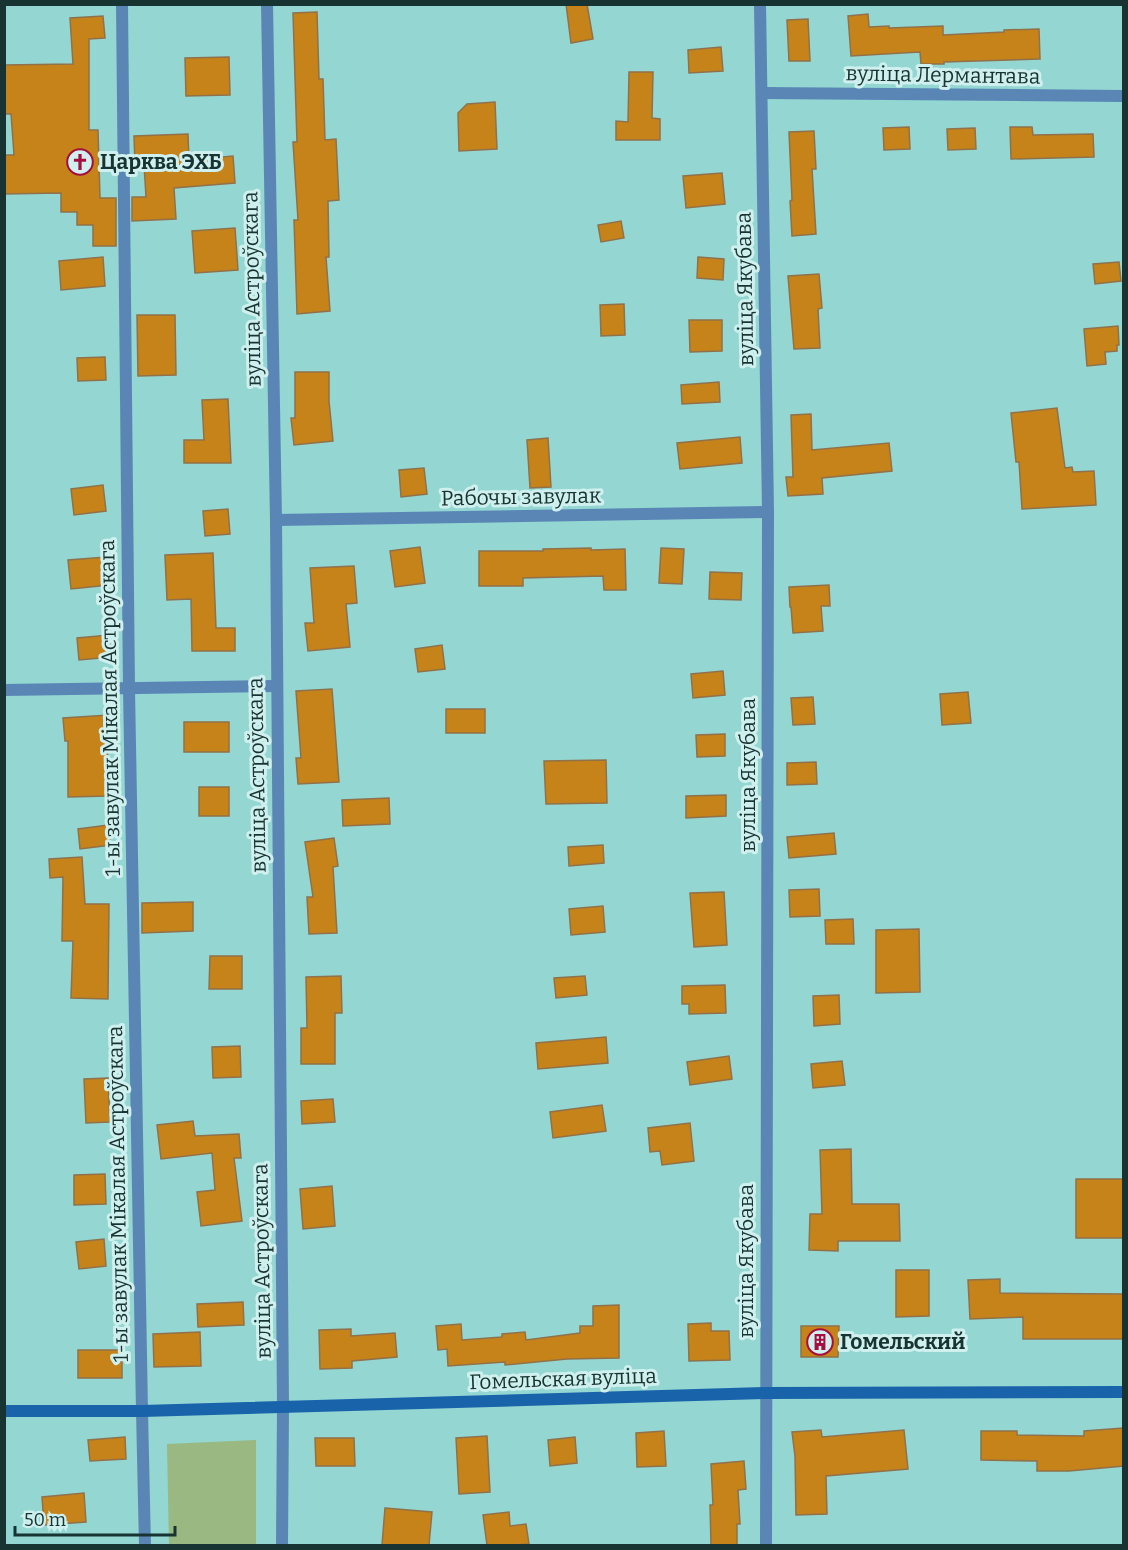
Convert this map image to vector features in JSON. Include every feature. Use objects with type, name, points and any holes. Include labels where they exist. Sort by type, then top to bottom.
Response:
[{"type":"street","name":"1-ы завулак Мікалая Астроўскага","points":[[122,4],[129,689],[142,1412]]},
{"type":"street","name":"вуліца Астроўскага","points":[[267,4],[276,520],[283,1407],[282,1545]]},
{"type":"street","name":"вуліца Якубава","points":[[760,4],[768,512],[766,1545]]},
{"type":"street","name":"вуліца Лермантава","points":[[762,93],[1124,96]]},
{"type":"street","name":"Рабочы завулак","points":[[276,520],[768,512]]},
{"type":"street","points":[[4,690],[276,686]]},
{"type":"street","name":"Гомельская вуліца","points":[[4,1411],[142,1412],[765,1393],[1124,1392]]},
{"type":"street","points":[[142,1412],[146,1545]]},
{"type":"green space","points":[[256,1440],[256,1545],[169,1545],[167,1444]]},
{"type":"building","points":[[566,4],[587,4],[593,39],[571,43]]},
{"type":"building","points":[[317,12],[319,79],[323,79],[325,140],[336,139],[339,200],[328,201],[329,257],[326,257],[330,311],[297,314],[294,220],[298,220],[293,142],[297,142],[293,13]]},
{"type":"building","points":[[868,14],[869,27],[943,26],[943,35],[1039,29],[1040,59],[921,64],[920,52],[851,56],[848,16]]},
{"type":"building","points":[[103,16],[105,38],[89,39],[89,130],[98,130],[100,198],[116,198],[116,246],[93,246],[93,225],[77,225],[77,212],[61,212],[61,193],[4,194],[4,155],[14,155],[11,114],[4,114],[4,65],[73,64],[70,18]]},
{"type":"building","points":[[808,19],[810,61],[789,61],[787,20]]},
{"type":"building","points":[[721,47],[723,71],[689,73],[688,50]]},
{"type":"building","points":[[229,57],[230,95],[186,96],[185,58]]},
{"type":"building","points":[[629,72],[653,72],[652,118],[660,119],[660,140],[616,140],[616,121],[628,122]]},
{"type":"building","points":[[495,102],[497,149],[459,151],[458,113],[467,104]]},
{"type":"building","points":[[909,127],[910,149],[884,150],[883,128]]},
{"type":"building","points":[[1010,127],[1032,127],[1033,135],[1093,134],[1094,157],[1011,159]]},
{"type":"building","points":[[975,128],[976,149],[948,150],[947,129]]},
{"type":"building","points":[[814,131],[816,169],[812,169],[816,234],[792,236],[789,132]]},
{"type":"building","points":[[188,134],[189,160],[233,156],[235,183],[174,188],[176,219],[132,221],[132,197],[146,197],[144,164],[135,165],[134,136]]},
{"type":"building","points":[[722,173],[725,204],[686,208],[683,176]]},
{"type":"building","points":[[621,221],[624,238],[601,242],[598,225]]},
{"type":"building","points":[[235,228],[238,270],[195,273],[192,231]]},
{"type":"building","points":[[103,257],[105,286],[61,290],[59,261]]},
{"type":"building","points":[[698,257],[724,259],[723,280],[697,278]]},
{"type":"building","points":[[1119,262],[1121,281],[1095,284],[1093,264]]},
{"type":"building","points":[[819,274],[822,308],[818,309],[820,348],[794,349],[788,276]]},
{"type":"building","points":[[624,304],[625,335],[601,336],[600,305]]},
{"type":"building","points":[[137,315],[175,315],[176,375],[138,376]]},
{"type":"building","points":[[689,320],[722,320],[722,351],[690,352]]},
{"type":"building","points":[[1118,326],[1117,351],[1105,352],[1106,364],[1087,366],[1084,329]]},
{"type":"building","points":[[105,357],[106,380],[78,381],[77,358]]},
{"type":"building","points":[[295,372],[329,372],[333,441],[294,445],[291,418],[295,418]]},
{"type":"building","points":[[719,382],[720,402],[682,404],[681,385]]},
{"type":"building","points":[[228,399],[231,463],[184,463],[184,440],[204,440],[202,400]]},
{"type":"building","points":[[1057,408],[1065,468],[1072,467],[1073,472],[1094,471],[1096,505],[1022,509],[1019,462],[1016,462],[1011,413]]},
{"type":"building","points":[[811,414],[812,450],[889,443],[892,471],[822,478],[823,494],[788,496],[786,477],[793,477],[791,415]]},
{"type":"building","points":[[740,437],[742,463],[680,469],[677,443]]},
{"type":"building","points":[[548,438],[551,487],[530,488],[527,440]]},
{"type":"building","points":[[424,468],[427,494],[401,497],[399,470]]},
{"type":"building","points":[[103,485],[106,511],[74,515],[71,489]]},
{"type":"building","points":[[228,509],[230,534],[205,536],[203,511]]},
{"type":"building","points":[[420,547],[425,583],[395,587],[390,551]]},
{"type":"building","points":[[591,548],[591,550],[625,549],[626,590],[604,590],[603,576],[523,578],[523,586],[479,586],[479,551]]},
{"type":"building","points":[[661,548],[684,549],[682,584],[659,583]]},
{"type":"building","points":[[213,553],[216,628],[235,628],[235,651],[192,651],[191,599],[167,600],[165,555]]},
{"type":"building","points":[[106,557],[109,585],[71,589],[68,560]]},
{"type":"building","points":[[354,566],[357,603],[346,604],[350,647],[308,651],[305,623],[314,623],[310,568]]},
{"type":"building","points":[[710,572],[742,573],[741,600],[709,599]]},
{"type":"building","points":[[829,585],[830,606],[821,606],[823,631],[793,633],[789,587]]},
{"type":"building","points":[[109,635],[111,657],[79,660],[77,638]]},
{"type":"building","points":[[442,645],[445,669],[418,672],[415,649]]},
{"type":"building","points":[[723,671],[725,695],[693,698],[691,674]]},
{"type":"building","points":[[332,689],[339,782],[298,784],[296,758],[301,758],[296,691]]},
{"type":"building","points":[[968,692],[971,723],[942,725],[940,694]]},
{"type":"building","points":[[813,697],[815,724],[793,725],[791,698]]},
{"type":"building","points":[[446,709],[485,709],[485,733],[446,733]]},
{"type":"building","points":[[109,715],[110,738],[107,739],[109,796],[68,797],[68,741],[65,741],[63,718]]},
{"type":"building","points":[[184,722],[229,722],[229,752],[184,752]]},
{"type":"building","points":[[725,734],[725,756],[697,757],[696,735]]},
{"type":"building","points":[[606,760],[607,803],[546,804],[544,761]]},
{"type":"building","points":[[816,762],[817,784],[787,785],[787,763]]},
{"type":"building","points":[[199,787],[229,787],[229,816],[199,816]]},
{"type":"building","points":[[726,795],[726,816],[686,818],[686,796]]},
{"type":"building","points":[[389,798],[390,824],[343,826],[342,800]]},
{"type":"building","points":[[108,825],[111,845],[80,849],[78,829]]},
{"type":"building","points":[[834,833],[836,854],[789,858],[787,837]]},
{"type":"building","points":[[334,838],[338,866],[333,867],[337,933],[309,934],[307,897],[313,897],[305,842]]},
{"type":"building","points":[[603,845],[604,863],[569,866],[568,847]]},
{"type":"building","points":[[82,857],[85,904],[109,904],[108,999],[71,998],[73,941],[62,941],[63,877],[50,878],[49,859]]},
{"type":"building","points":[[819,889],[820,916],[790,917],[789,890]]},
{"type":"building","points":[[724,892],[727,945],[694,947],[690,893]]},
{"type":"building","points":[[193,902],[193,931],[142,933],[142,903]]},
{"type":"building","points":[[603,906],[605,932],[571,935],[569,909]]},
{"type":"building","points":[[853,919],[854,944],[826,944],[825,920]]},
{"type":"building","points":[[919,929],[920,992],[876,993],[876,930]]},
{"type":"building","points":[[210,956],[242,956],[242,989],[209,989]]},
{"type":"building","points":[[341,976],[342,1013],[335,1013],[335,1064],[301,1064],[301,1028],[307,1028],[306,977]]},
{"type":"building","points":[[585,976],[587,995],[556,998],[554,978]]},
{"type":"building","points":[[725,985],[726,1013],[689,1014],[689,1004],[682,1004],[682,986]]},
{"type":"building","points":[[839,995],[840,1024],[814,1026],[813,996]]},
{"type":"building","points":[[606,1037],[608,1063],[538,1069],[536,1043]]},
{"type":"building","points":[[240,1046],[241,1077],[213,1078],[212,1047]]},
{"type":"building","points":[[729,1056],[732,1079],[690,1085],[687,1062]]},
{"type":"building","points":[[842,1061],[845,1085],[813,1088],[811,1064]]},
{"type":"building","points":[[108,1078],[110,1122],[86,1123],[84,1079]]},
{"type":"building","points":[[333,1099],[335,1122],[302,1124],[301,1101]]},
{"type":"building","points":[[602,1105],[606,1131],[553,1138],[550,1112]]},
{"type":"building","points":[[193,1121],[195,1136],[239,1134],[241,1158],[234,1158],[242,1221],[201,1226],[197,1192],[215,1190],[212,1153],[161,1159],[157,1125]]},
{"type":"building","points":[[690,1123],[694,1161],[662,1165],[660,1151],[650,1152],[648,1128]]},
{"type":"building","points":[[851,1149],[852,1204],[899,1204],[900,1241],[838,1241],[838,1251],[809,1250],[810,1214],[822,1214],[820,1150]]},
{"type":"building","points":[[105,1174],[106,1204],[74,1205],[74,1175]]},
{"type":"building","points":[[1076,1179],[1124,1179],[1124,1238],[1076,1238]]},
{"type":"building","points":[[332,1186],[335,1226],[303,1229],[300,1189]]},
{"type":"building","points":[[104,1239],[106,1266],[79,1269],[76,1242]]},
{"type":"building","points":[[896,1270],[929,1270],[929,1316],[896,1317]]},
{"type":"building","points":[[1000,1279],[1000,1293],[1124,1294],[1124,1339],[1023,1339],[1023,1317],[970,1319],[968,1280]]},
{"type":"building","points":[[243,1302],[244,1325],[198,1327],[197,1304]]},
{"type":"building","points":[[619,1305],[619,1358],[448,1366],[447,1349],[438,1350],[436,1326],[461,1324],[462,1340],[502,1337],[502,1334],[525,1332],[526,1340],[580,1333],[580,1326],[593,1326],[593,1306]]},
{"type":"building","points":[[711,1323],[711,1331],[729,1331],[730,1360],[689,1361],[688,1324]]},
{"type":"building","name":"Гомельский","points":[[801,1326],[839,1326],[838,1357],[801,1357]]},
{"type":"building","points":[[351,1329],[351,1336],[395,1333],[397,1357],[352,1361],[352,1368],[320,1369],[319,1330]]},
{"type":"building","points":[[200,1332],[201,1366],[154,1367],[153,1334]]},
{"type":"building","points":[[78,1350],[122,1350],[122,1378],[78,1378]]},
{"type":"building","points":[[1123,1428],[1124,1466],[1069,1471],[1037,1471],[1037,1461],[981,1460],[981,1431],[1017,1431],[1017,1435],[1084,1436],[1084,1431]]},
{"type":"building","points":[[821,1430],[822,1437],[904,1430],[908,1469],[826,1476],[827,1514],[796,1515],[795,1456],[792,1432]]},
{"type":"building","points":[[664,1431],[666,1466],[637,1467],[636,1433]]},
{"type":"building","points":[[487,1436],[490,1492],[459,1494],[456,1438]]},
{"type":"building","points":[[125,1437],[126,1459],[90,1461],[88,1440]]},
{"type":"building","points":[[575,1437],[577,1463],[550,1466],[548,1440]]},
{"type":"building","points":[[315,1438],[354,1438],[355,1466],[316,1466]]},
{"type":"building","points":[[744,1461],[746,1489],[738,1490],[740,1524],[737,1524],[737,1545],[711,1545],[710,1505],[713,1505],[711,1464]]},
{"type":"building","points":[[84,1493],[86,1522],[44,1525],[42,1497]]},
{"type":"building","points":[[385,1508],[432,1512],[429,1545],[382,1545]]},
{"type":"building","points":[[509,1512],[510,1526],[526,1524],[529,1544],[487,1545],[483,1515]]},
{"type":"place","name":"Царква ЭХБ","points":[[80,162]]},
{"type":"place","name":"Гомельский","points":[[820,1342]]}]
